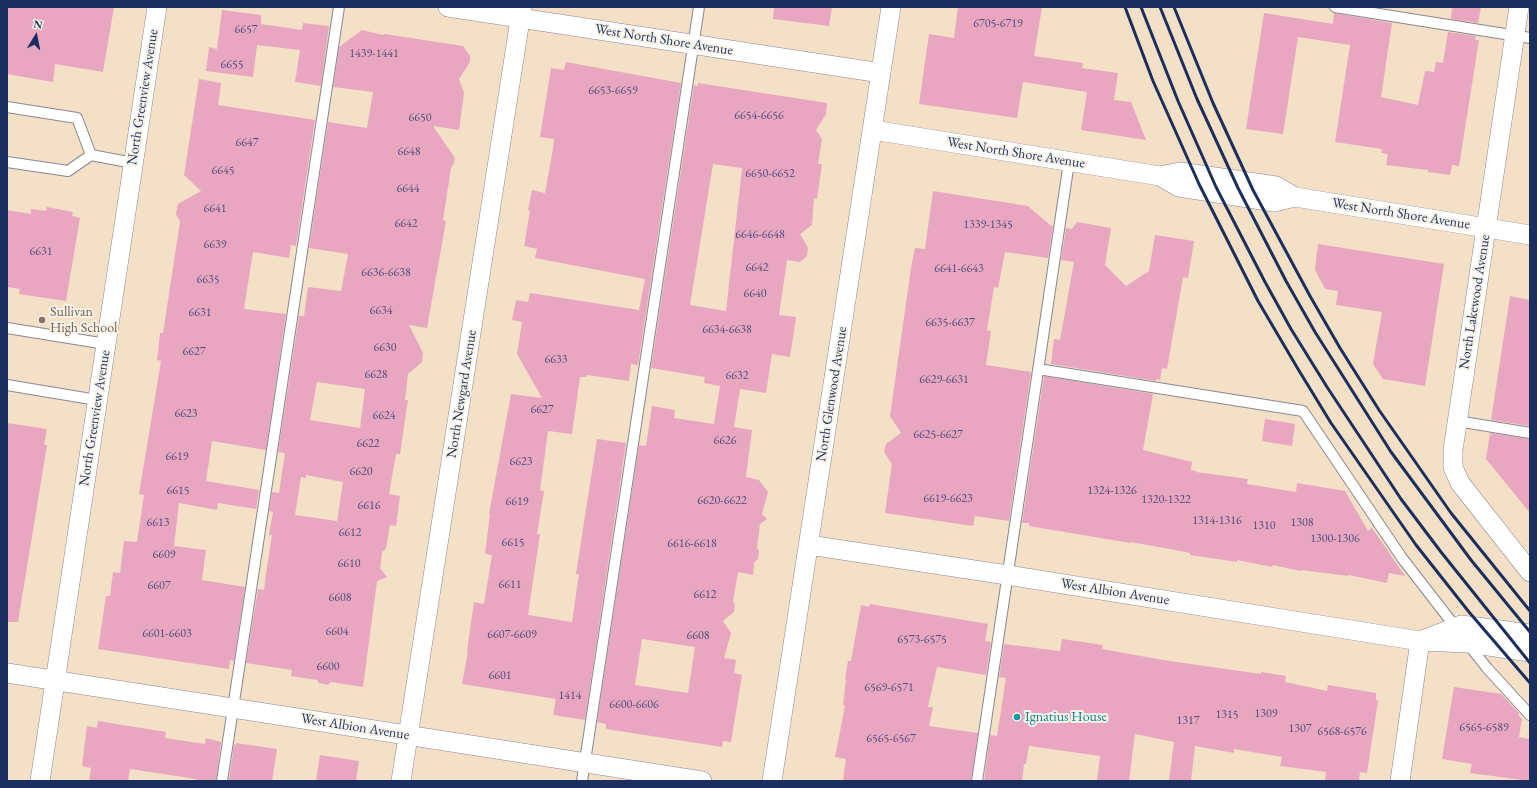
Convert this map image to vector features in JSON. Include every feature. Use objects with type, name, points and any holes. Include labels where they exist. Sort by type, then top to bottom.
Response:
[{"type":"street","name":"North Greenview Avenue","points":[[40,781],[157,7]]},
{"type":"street","name":"West North Shore Avenue","points":[[448,7],[521,12],[693,44],[881,73]]},
{"type":"street","name":"North Glenwood Avenue","points":[[772,781],[891,7]]},
{"type":"street","name":"North Lakewood Avenue","points":[[1519,7],[1522,36],[1486,228],[1457,421],[1453,450],[1453,467],[1460,484],[1530,572]]},
{"type":"street","name":"North Newgard Avenue","points":[[401,781],[521,12]]},
{"type":"street","name":"West North Shore Avenue","points":[[872,130],[1160,176],[1179,187],[1274,202],[1295,197],[1530,235]]},
{"type":"street","name":"West Albion Avenue","points":[[809,544],[1420,641],[1468,643],[1530,652]]},
{"type":"street","points":[[1400,781],[1420,641],[1461,625],[1530,634]]},
{"type":"street","name":"West Albion Avenue","points":[[7,673],[702,781]]},
{"type":"lane","points":[[222,781],[339,7]]},
{"type":"lane","points":[[582,781],[699,7]]},
{"type":"lane","points":[[1335,7],[1522,36]]},
{"type":"lane","points":[[7,107],[77,118],[91,155]]},
{"type":"lane","points":[[7,162],[68,171],[91,155],[133,163]]},
{"type":"lane","points":[[977,781],[1069,162]]},
{"type":"lane","points":[[7,328],[106,344]]},
{"type":"lane","points":[[1038,369],[1304,411],[1402,558],[1487,668],[1530,714]]},
{"type":"lane","points":[[7,385],[97,400]]},
{"type":"lane","points":[[1457,421],[1530,433]]},
{"type":"building","points":[[7,7],[114,7],[103,72],[55,64],[53,82],[7,74]]},
{"type":"building","points":[[774,7],[832,7],[829,26],[773,19]]},
{"type":"building","points":[[958,7],[1042,7],[1034,56],[1083,63],[1082,68],[1118,73],[1114,100],[1131,102],[1146,140],[1081,130],[1087,92],[1023,82],[1017,118],[919,104],[929,34],[954,38]]},
{"type":"building","points":[[1452,7],[1481,7],[1478,23],[1451,19]]},
{"type":"building","points":[[222,10],[261,15],[261,24],[302,30],[303,23],[329,26],[321,86],[295,82],[300,50],[257,45],[253,77],[206,71],[209,47],[217,49]]},
{"type":"building","points":[[1264,13],[1333,24],[1334,13],[1392,23],[1381,97],[1418,105],[1425,71],[1434,72],[1436,62],[1443,63],[1448,32],[1476,36],[1475,40],[1479,40],[1459,166],[1452,165],[1450,175],[1428,172],[1428,170],[1386,165],[1388,154],[1381,153],[1382,149],[1335,142],[1350,45],[1298,37],[1283,134],[1246,129]]},
{"type":"building","points":[[362,30],[383,35],[385,34],[463,46],[470,56],[470,62],[459,79],[464,93],[459,130],[433,126],[455,158],[451,168],[443,220],[446,221],[427,328],[409,325],[423,353],[422,362],[408,374],[405,400],[408,400],[400,454],[396,454],[389,494],[400,496],[396,526],[390,525],[386,549],[382,552],[380,568],[387,577],[377,581],[363,687],[331,682],[328,685],[319,683],[317,680],[291,676],[292,670],[246,663],[258,589],[264,590],[272,535],[269,535],[273,512],[269,511],[272,492],[279,493],[285,453],[278,452],[299,316],[304,316],[308,287],[341,291],[348,254],[309,248],[328,122],[367,128],[373,92],[333,87],[339,47]],"holes":[[[317,382],[365,389],[360,428],[310,420]],[[306,475],[343,482],[337,521],[295,515],[301,477],[306,478]]]},
{"type":"building","points":[[566,62],[681,83],[638,365],[631,364],[629,381],[587,375],[586,377],[580,377],[572,434],[548,431],[540,490],[544,491],[537,534],[540,534],[528,615],[572,622],[579,574],[576,574],[597,439],[626,443],[585,720],[553,715],[556,699],[462,684],[468,652],[474,602],[484,604],[492,555],[485,554],[489,514],[511,394],[542,398],[517,354],[522,322],[512,320],[516,300],[528,302],[530,293],[639,310],[645,279],[535,258],[537,249],[524,246],[532,190],[545,193],[553,149],[554,139],[540,137],[551,68],[564,70]]},
{"type":"building","points":[[199,79],[221,83],[218,105],[315,120],[296,246],[291,245],[289,258],[253,252],[244,309],[286,314],[266,450],[212,441],[206,481],[259,490],[256,509],[218,503],[217,510],[179,503],[174,546],[206,550],[202,580],[245,587],[234,661],[230,660],[229,669],[98,649],[106,596],[110,596],[113,572],[120,573],[124,541],[137,542],[144,495],[139,494],[161,361],[157,360],[160,333],[163,333],[180,222],[176,214],[178,204],[201,191],[184,175]]},
{"type":"building","points":[[698,83],[827,103],[826,114],[816,130],[822,139],[818,164],[822,164],[817,199],[814,198],[812,225],[800,234],[808,248],[807,256],[800,262],[787,260],[779,315],[796,317],[790,357],[772,354],[766,393],[740,389],[734,427],[752,430],[746,477],[759,480],[768,492],[762,514],[767,519],[760,524],[757,548],[759,551],[758,559],[754,562],[753,575],[738,572],[733,601],[735,605],[734,612],[723,621],[731,633],[724,658],[736,660],[734,673],[742,675],[731,742],[723,741],[722,747],[606,729],[606,724],[597,722],[639,445],[646,446],[652,406],[675,410],[674,418],[714,424],[720,386],[704,383],[705,377],[651,368],[694,85],[698,86]],"holes":[[[713,164],[742,168],[726,311],[690,305]],[[642,639],[695,647],[688,693],[635,685]]]},
{"type":"building","points":[[933,191],[1028,206],[1053,226],[1048,258],[1005,252],[998,288],[994,287],[987,330],[991,331],[986,365],[1031,372],[1009,521],[975,516],[973,526],[885,513],[892,464],[884,452],[886,444],[901,433],[890,416],[911,268],[915,248],[925,249]]},
{"type":"building","points":[[47,207],[73,212],[72,216],[80,218],[66,301],[19,294],[20,289],[7,287],[7,210],[31,214],[31,209],[46,211]]},
{"type":"building","points":[[1077,222],[1111,228],[1105,265],[1126,286],[1149,271],[1155,235],[1194,241],[1188,278],[1183,277],[1167,369],[1162,368],[1160,380],[1156,379],[1156,381],[1051,364],[1054,339],[1060,340],[1074,262],[1061,260],[1066,228],[1072,229]]},
{"type":"building","points":[[1318,244],[1444,264],[1425,386],[1383,379],[1373,364],[1382,312],[1336,305],[1338,291],[1325,289],[1315,270]]},
{"type":"building","points":[[1510,296],[1530,300],[1530,426],[1491,420]]},
{"type":"building","points":[[1044,376],[1153,394],[1143,450],[1192,462],[1191,470],[1196,472],[1248,479],[1247,484],[1296,492],[1297,483],[1345,491],[1368,531],[1372,528],[1405,576],[1389,573],[1387,583],[1349,575],[1301,571],[1273,565],[1272,567],[1237,560],[1237,562],[1190,555],[1190,553],[1170,549],[1029,526],[1029,523],[1022,523]]},
{"type":"building","points":[[1265,419],[1295,424],[1292,446],[1262,441]]},
{"type":"building","points":[[7,423],[47,429],[44,445],[47,445],[18,622],[7,622]]},
{"type":"building","points":[[1490,433],[1530,439],[1530,513],[1486,459]]},
{"type":"building","points":[[870,604],[988,624],[985,641],[991,642],[986,675],[937,667],[928,707],[933,707],[929,726],[978,733],[971,781],[843,781],[846,759],[835,757],[845,706],[843,705],[845,679],[848,661],[851,661],[861,605],[869,607]]},
{"type":"building","points":[[1062,639],[1103,645],[1102,649],[1163,660],[1261,674],[1261,672],[1286,676],[1285,682],[1327,691],[1328,685],[1376,693],[1376,700],[1378,701],[1367,773],[1360,772],[1359,781],[1325,781],[1326,772],[1280,766],[1282,757],[1234,749],[1234,753],[1195,746],[1191,781],[1169,781],[1174,742],[1135,734],[1129,781],[1097,781],[1100,756],[1029,746],[1026,764],[1024,764],[1022,781],[984,781],[990,735],[997,736],[1006,678],[999,677],[1004,644],[1060,651]]},
{"type":"building","points":[[1454,687],[1501,694],[1519,713],[1519,716],[1522,719],[1519,737],[1530,739],[1530,781],[1470,773],[1472,764],[1442,759]]},
{"type":"building","points":[[98,721],[166,732],[165,738],[205,744],[206,738],[221,742],[216,781],[196,781],[196,779],[130,769],[128,781],[89,781],[91,768],[82,766],[87,726],[97,728]]},
{"type":"building","points":[[236,743],[277,749],[272,781],[229,781],[234,744],[236,745]]},
{"type":"building","points":[[320,755],[359,761],[356,781],[316,781]]},
{"type":"railway","points":[[1125,7],[1153,81],[1199,184],[1258,301],[1298,369],[1331,423],[1416,545],[1469,612],[1530,683]]},
{"type":"railway","points":[[1141,7],[1178,101],[1216,187],[1291,329],[1327,387],[1401,499],[1441,552],[1530,663]]},
{"type":"railway","points":[[1160,7],[1197,99],[1238,188],[1286,281],[1315,332],[1391,452],[1471,560],[1530,632]]},
{"type":"railway","points":[[1174,7],[1213,103],[1253,190],[1340,348],[1379,410],[1451,513],[1530,611]]},
{"type":"place","name":"Sullivan High School","points":[[42,320]]},
{"type":"place","name":"Ignatius House","points":[[1017,717]]}]
